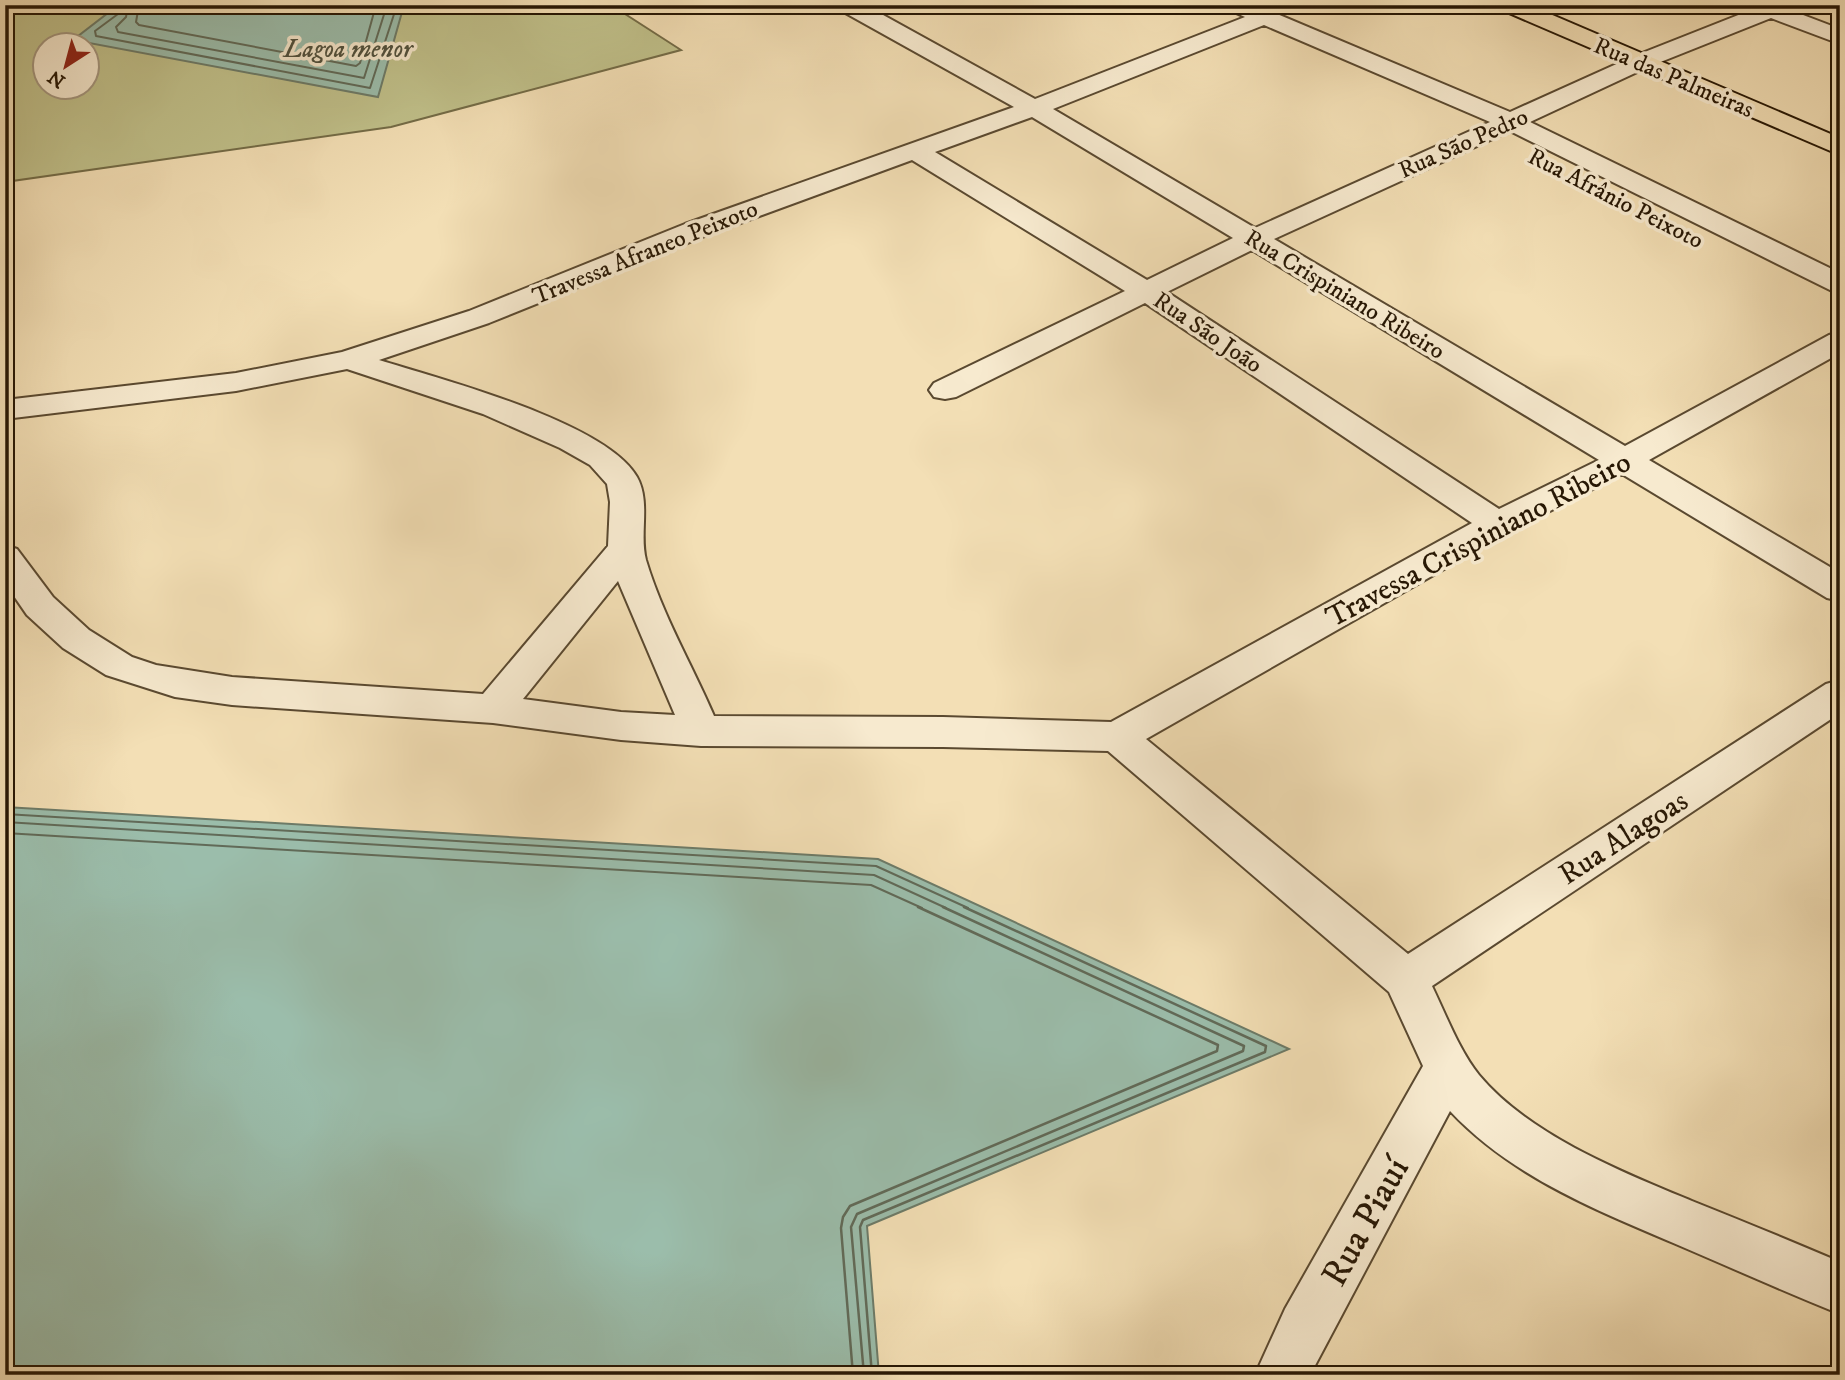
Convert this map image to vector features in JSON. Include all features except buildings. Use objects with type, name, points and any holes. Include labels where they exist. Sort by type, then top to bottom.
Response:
[{"type":"main road","name":"Rua das Palmeiras","points":[[1510,5],[1840,147]]},
{"type":"street","name":"Rua Crispiniano Ribeiro","points":[[848,5],[1034,108],[1840,589]]},
{"type":"street","name":"Rua Afrânio Peixoto","points":[[1238,5],[1322,44],[1372,61],[1511,122],[1840,284]]},
{"type":"street","name":"Rua São Pedro","points":[[945,390],[1253,239],[1640,62],[1771,7]]},
{"type":"street","points":[[1771,7],[1840,37]]},
{"type":"street","name":"Travessa Afraneo Peixoto","points":[[5,410],[236,382],[348,360],[479,317],[695,230],[1034,108],[1264,18]]},
{"type":"street","name":"Rua Afrânio Peixoto","points":[[1322,44],[1353,66],[1840,308]]},
{"type":"street","name":"Rua São João","points":[[913,150],[1147,292],[1497,524]]},
{"type":"street","points":[[1636,206],[1661,197]]},
{"type":"street","name":"Travessa Crispiniano Ribeiro","points":[[1117,737],[1497,524],[1624,460],[1840,341]]},
{"type":"street","points":[[348,360],[535,424],[591,452],[610,465],[622,479],[624,487],[626,548],[636,582],[701,731]]},
{"type":"street","points":[[493,709],[626,548]]},
{"type":"street","points":[[5,556],[40,606],[76,639],[120,666],[149,677],[232,691],[493,709],[621,726],[701,731],[943,732],[1117,737],[1406,979],[1448,1068],[1462,1090],[1486,1115],[1536,1151],[1591,1183],[1840,1288]]},
{"type":"street","name":"Rua Alagoas","points":[[1406,979],[1840,694]]},
{"type":"street","name":"Rua Piauí","points":[[1282,1375],[1304,1328],[1448,1068]]},
{"type":"green space","points":[[5,5],[611,5],[681,50],[391,127],[5,182]]},
{"type":"water","name":"Lagoa menor","points":[[112,5],[404,5],[378,97],[102,45],[102,32],[83,32],[113,9]]},
{"type":"water","points":[[5,807],[878,859],[1289,1049],[867,1226],[879,1375],[5,1375]]}]
